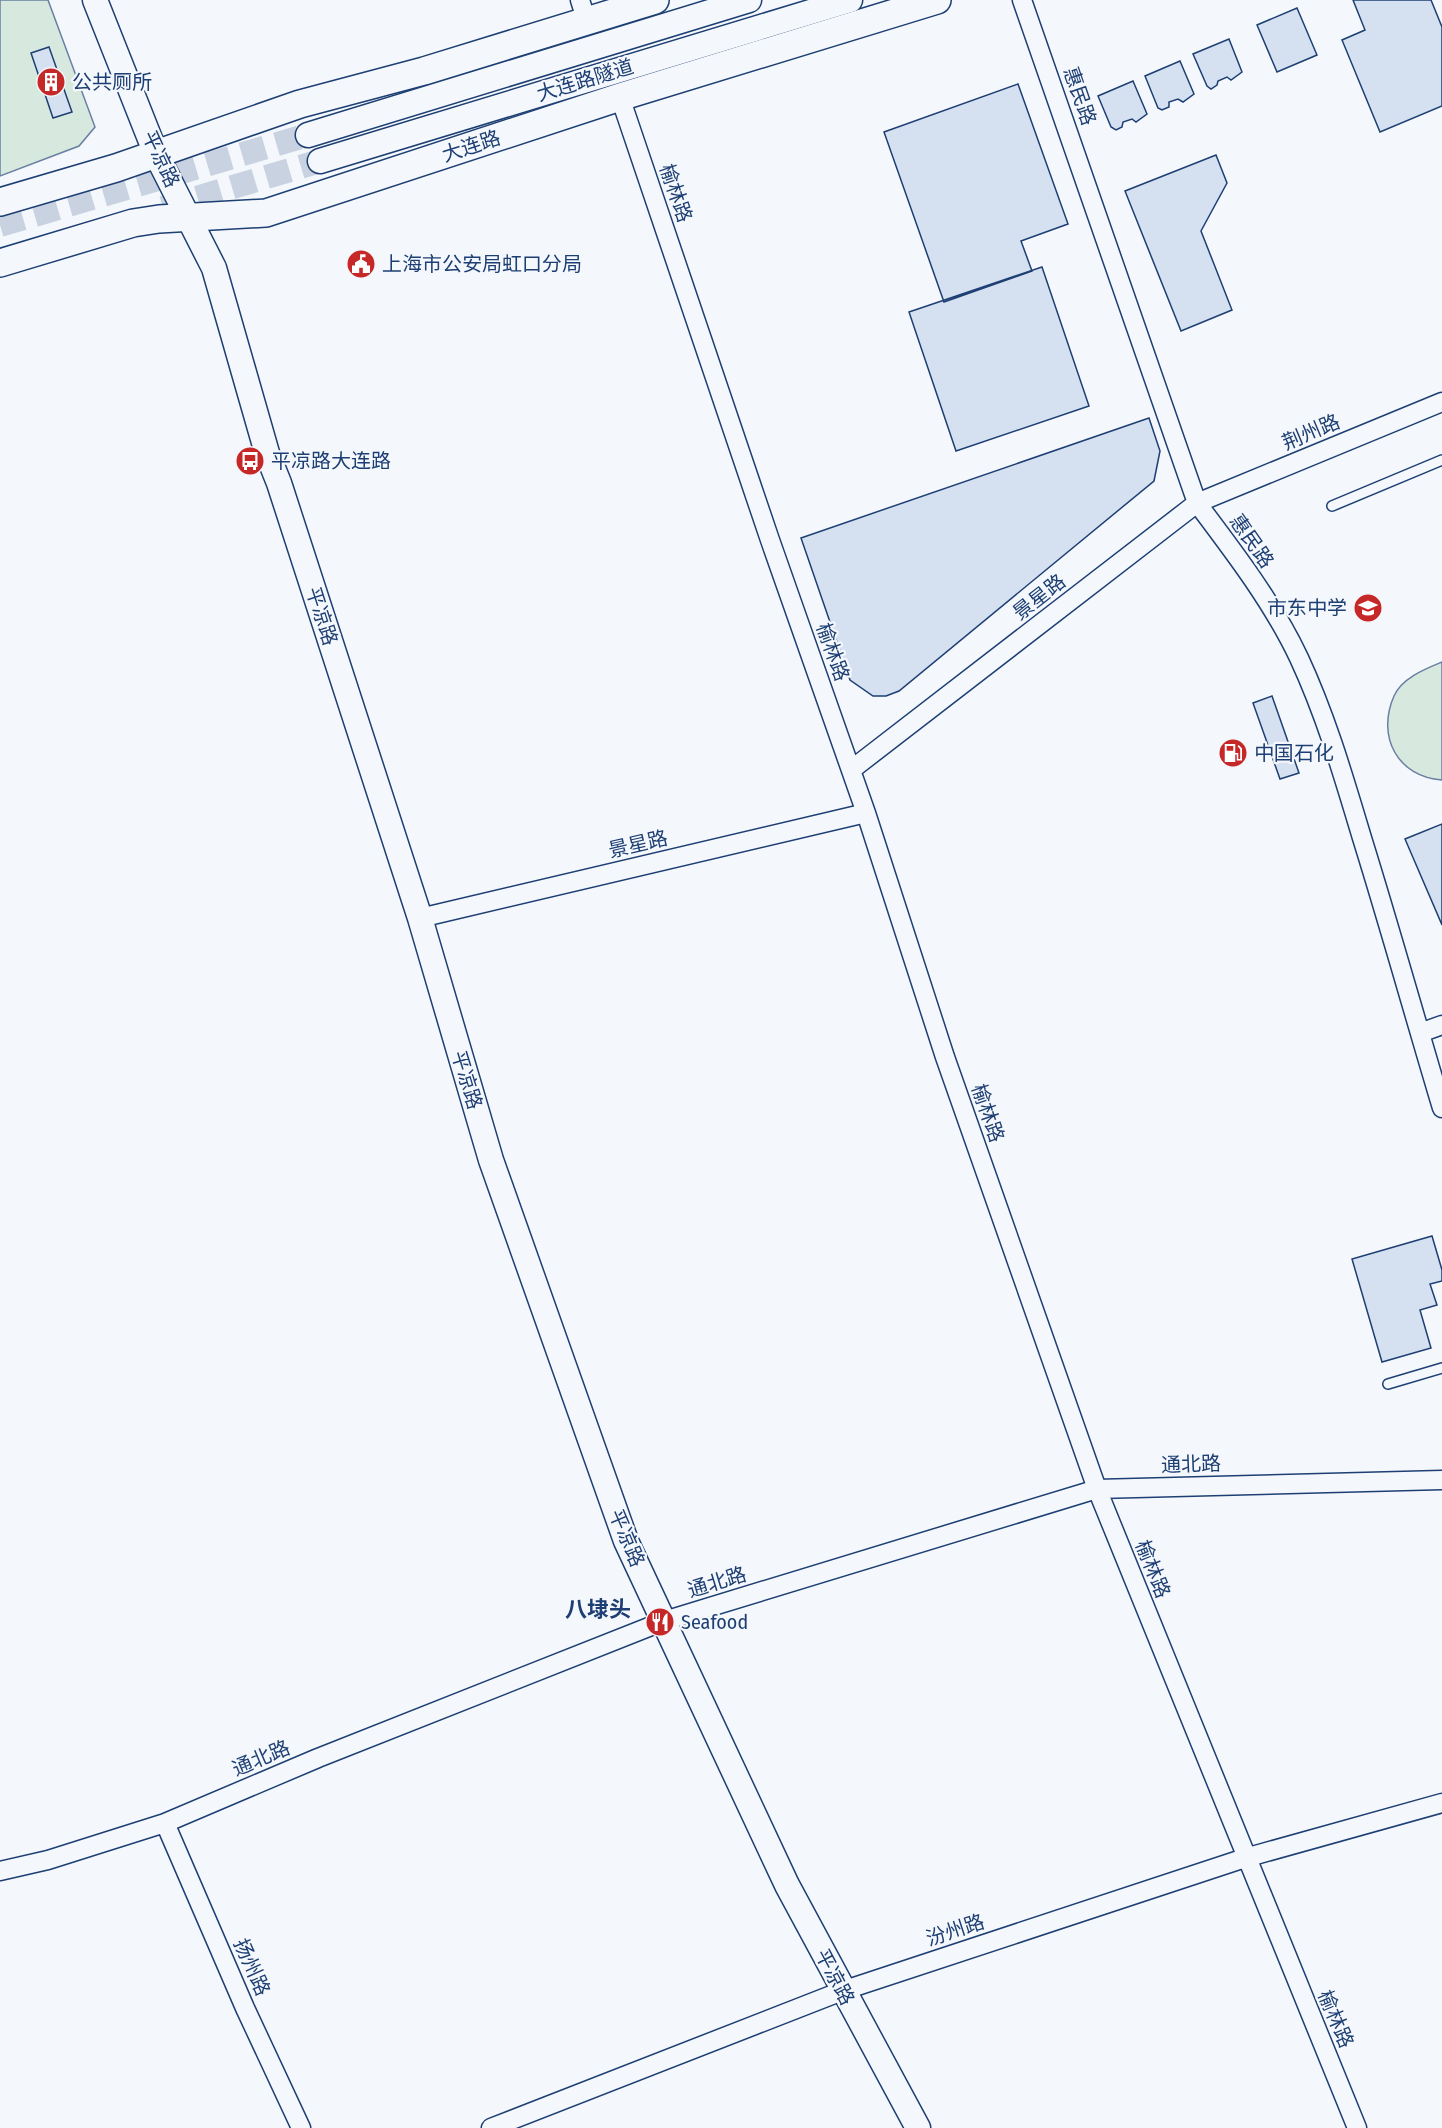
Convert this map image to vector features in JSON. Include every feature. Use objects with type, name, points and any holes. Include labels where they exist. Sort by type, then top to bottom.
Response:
[{"type":"main road","name":"平凉路","points":[[95,0],[156,154],[214,268],[267,453],[279,483],[420,918],[491,1160],[626,1541],[787,1885],[842,1991],[918,2128]]},
{"type":"main road","points":[[0,202],[156,154],[300,104],[424,71],[583,10],[655,0]]},
{"type":"main road","name":"大连路隧道","points":[[309,135],[749,0]]},
{"type":"main road","name":"大连路隧道","points":[[320,161],[850,0]]},
{"type":"main road","name":"大连路","points":[[0,263],[133,223],[189,216],[266,213],[620,97],[937,0]]},
{"type":"street","name":"惠民路","points":[[1022,0],[1197,503],[1241,560],[1299,657],[1340,764],[1442,1108]]},
{"type":"street","name":"榆林路","points":[[620,97],[770,540],[867,813],[945,1057],[1097,1489],[1245,1858],[1357,2128]]},
{"type":"street","name":"荆州路","points":[[1197,503],[1442,402]]},
{"type":"street","name":"景星路","points":[[851,770],[1197,503]]},
{"type":"street","name":"景星路","points":[[420,918],[867,813]]},
{"type":"street","points":[[1420,1033],[1442,1025]]},
{"type":"street","name":"通北路","points":[[0,1871],[48,1860],[165,1823],[318,1758],[664,1622],[1097,1489],[1442,1479]]},
{"type":"street","name":"汾州路","points":[[491,2128],[842,1991],[1245,1858],[1442,1803]]},
{"type":"street","name":"扬州路","points":[[165,1823],[301,2128]]},
{"type":"lane","points":[[1332,506],[1442,460]]},
{"type":"lane","points":[[1388,1384],[1442,1368]]},
{"type":"shaded area","points":[[0,0],[48,0],[95,127],[79,146],[0,176]]},
{"type":"shaded area","points":[[1442,662],[1442,780],[1413,771],[1403,763],[1390,740],[1388,726],[1389,711],[1394,696],[1402,684]]},
{"type":"building","points":[[1353,0],[1431,0],[1442,27],[1442,106],[1380,132],[1342,40],[1365,30]]},
{"type":"building","points":[[1297,8],[1317,55],[1277,72],[1257,25]]},
{"type":"building","points":[[1229,39],[1242,72],[1231,80],[1227,77],[1218,81],[1217,85],[1211,89],[1207,86],[1193,54]]},
{"type":"building","name":"公共厕所","points":[[49,47],[72,112],[53,118],[31,53]]},
{"type":"building","points":[[1180,61],[1194,94],[1183,102],[1178,99],[1169,102],[1169,107],[1162,110],[1158,108],[1145,76]]},
{"type":"building","points":[[1133,81],[1147,114],[1136,122],[1132,119],[1123,122],[1122,127],[1116,130],[1111,127],[1098,96]]},
{"type":"building","points":[[1018,84],[1068,224],[1021,241],[1032,271],[944,302],[884,132]]},
{"type":"building","points":[[1216,155],[1227,183],[1201,231],[1232,310],[1181,331],[1125,191]]},
{"type":"building","points":[[1042,267],[1089,406],[956,451],[909,312]]},
{"type":"building","points":[[1149,418],[1160,451],[1154,481],[899,691],[886,696],[873,696],[850,680],[801,538]]},
{"type":"building","points":[[1272,696],[1299,773],[1280,779],[1253,703]]},
{"type":"building","points":[[1442,824],[1442,925],[1405,839]]},
{"type":"building","points":[[1432,1236],[1442,1270],[1442,1281],[1430,1284],[1437,1305],[1420,1310],[1431,1348],[1382,1362],[1352,1259]]},
{"type":"tunnel","points":[[0,225],[308,135]]},
{"type":"tunnel","points":[[163,208],[320,161]]},
{"type":"place","name":"公共厕所","points":[[51,82]]},
{"type":"place","name":"上海市公安局虹口分局","points":[[361,264]]},
{"type":"place","name":"平凉路大连路","points":[[250,461]]},
{"type":"place","name":"市东中学","points":[[1368,608]]},
{"type":"place","name":"中国石化","points":[[1233,753]]},
{"type":"place","name":"Seafood","points":[[660,1622]]},
{"type":"district","name":"八埭头","points":[[598,1609]]}]
